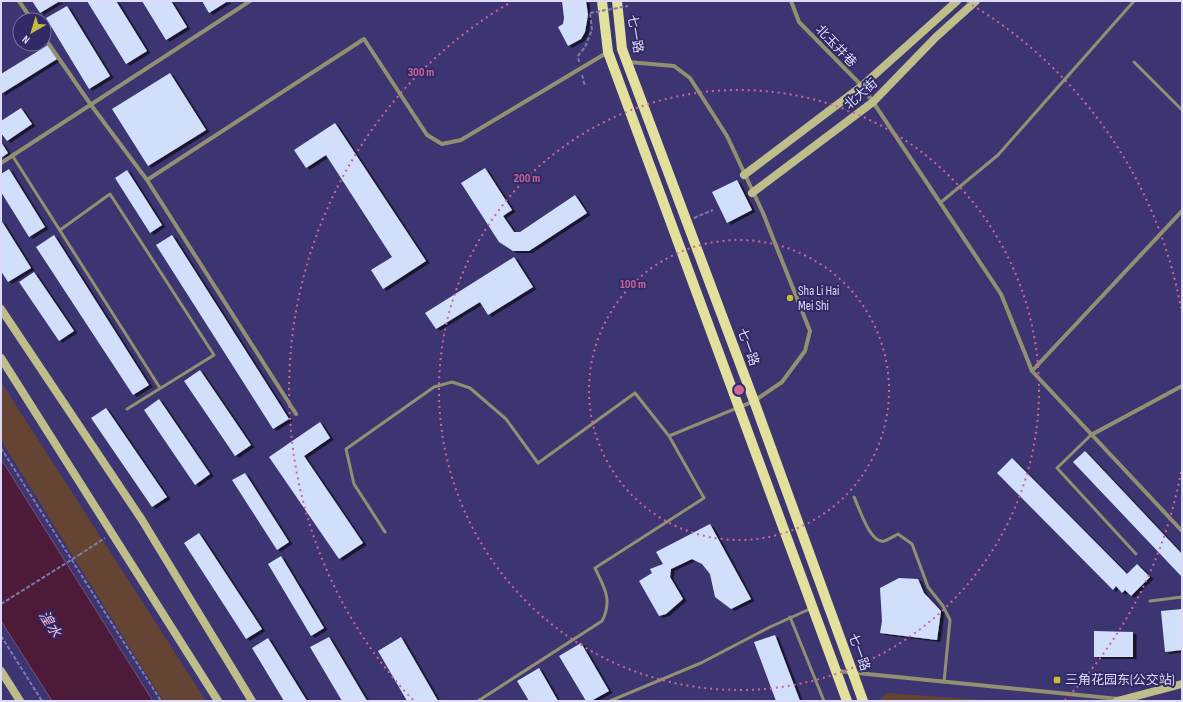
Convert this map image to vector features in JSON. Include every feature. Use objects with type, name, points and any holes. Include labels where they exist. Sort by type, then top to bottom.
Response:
[{"type":"main road","name":"七一路","points":[[602,1],[608,52],[814,607],[847,701]]},
{"type":"main road","name":"七一路","points":[[617,1],[622,49],[754,401],[863,701]]},
{"type":"main road","name":"北大街","points":[[744,175],[862,86],[957,1]]},
{"type":"main road","name":"北大街","points":[[752,193],[873,102],[936,37],[976,1]]},
{"type":"main road","points":[[1,309],[142,520],[252,701]]},
{"type":"main road","points":[[1,358],[218,701]]},
{"type":"main road","points":[[1,671],[20,701]]},
{"type":"main road","points":[[1119,700],[1182,684]]},
{"type":"street","points":[[19,1],[27,12]]},
{"type":"street","points":[[1,163],[250,1]]},
{"type":"street","name":"北玉井巷","points":[[791,1],[799,22],[862,86],[1001,294],[1032,371]]},
{"type":"street","points":[[147,180],[364,39],[427,135],[442,144],[461,140],[608,52]]},
{"type":"street","points":[[52,49],[91,105],[147,180],[296,414]]},
{"type":"street","points":[[627,62],[674,66],[690,78],[727,136],[752,193],[763,213],[810,331],[805,351],[782,382],[754,401],[740,407]]},
{"type":"street","points":[[1182,211],[1032,371],[1182,531]]},
{"type":"street","points":[[1091,435],[1182,386]]},
{"type":"street","points":[[837,671],[1119,700]]},
{"type":"lane","points":[[940,203],[998,154],[1134,1]]},
{"type":"lane","points":[[1134,62],[1182,109]]},
{"type":"lane","points":[[12,155],[160,388]]},
{"type":"lane","points":[[60,230],[110,194],[214,355],[127,409]]},
{"type":"lane","points":[[385,532],[354,484],[346,449],[434,386],[443,383],[457,383],[470,388],[506,419],[538,463],[635,393],[669,436],[704,498],[595,568],[607,594],[608,604],[602,621],[478,701]]},
{"type":"lane","points":[[669,436],[740,407]]},
{"type":"lane","points":[[1091,435],[1057,468],[1136,554]]},
{"type":"lane","points":[[854,497],[871,535],[878,541],[884,541],[898,534],[912,544],[928,587],[943,606],[950,620],[944,682]]},
{"type":"lane","points":[[1150,601],[1182,597]]},
{"type":"lane","points":[[610,701],[701,663],[790,617],[814,607]]},
{"type":"lane","points":[[790,617],[824,701]]},
{"type":"path","points":[[585,86],[578,56],[585,46],[592,30],[590,13],[628,6]]},
{"type":"path","points":[[687,221],[713,210]]},
{"type":"path","points":[[1,448],[161,701]]},
{"type":"path","points":[[1,604],[112,533]]},
{"type":"path","points":[[1,636],[42,701]]},
{"type":"shaded area","points":[[1,382],[206,701],[163,701],[1,440]]},
{"type":"shaded area","points":[[886,693],[997,701],[879,701]]},
{"type":"water","name":"湟水","points":[[1,459],[153,701],[52,701],[1,621]]},
{"type":"building","points":[[32,1],[60,1],[42,12],[39,12]]},
{"type":"building","points":[[87,1],[116,1],[147,51],[126,64]]},
{"type":"building","points":[[142,1],[171,1],[187,27],[166,40]]},
{"type":"building","points":[[202,1],[228,1],[209,13]]},
{"type":"building","points":[[562,1],[586,1],[588,15],[585,32],[581,39],[568,46],[558,27],[563,24],[564,18]]},
{"type":"building","points":[[67,6],[110,76],[89,89],[52,28],[52,15]]},
{"type":"building","points":[[52,51],[57,59],[1,94],[1,74],[37,52]]},
{"type":"building","points":[[170,73],[206,130],[148,166],[112,109]]},
{"type":"building","points":[[21,108],[32,124],[7,141],[1,133],[1,121]]},
{"type":"building","points":[[335,123],[426,261],[383,289],[371,270],[392,257],[326,155],[306,168],[294,150]]},
{"type":"building","points":[[1,142],[8,153],[1,158]]},
{"type":"building","points":[[485,168],[512,210],[503,216],[514,232],[520,232],[575,195],[587,213],[529,251],[513,251],[499,242],[461,183]]},
{"type":"building","points":[[9,169],[45,227],[29,237],[1,192],[1,174]]},
{"type":"building","points":[[127,170],[162,225],[150,233],[115,178]]},
{"type":"building","points":[[737,180],[752,210],[727,223],[712,192]]},
{"type":"building","points":[[1,220],[31,268],[8,282],[1,271]]},
{"type":"building","points":[[54,235],[149,385],[133,395],[36,247]]},
{"type":"building","points":[[172,235],[289,419],[273,429],[156,245]]},
{"type":"building","points":[[514,257],[533,287],[488,315],[480,302],[436,329],[425,313]]},
{"type":"building","points":[[34,272],[74,331],[59,341],[19,282]]},
{"type":"building","points":[[200,370],[251,445],[235,456],[184,381]]},
{"type":"building","points":[[159,399],[210,474],[195,485],[144,410]]},
{"type":"building","points":[[106,408],[167,497],[152,507],[91,418]]},
{"type":"building","points":[[320,422],[330,438],[304,456],[363,543],[339,559],[269,457]]},
{"type":"building","points":[[1085,451],[1182,554],[1182,577],[1073,462]]},
{"type":"building","points":[[1012,458],[1127,574],[1137,564],[1150,577],[1131,596],[1125,590],[1122,593],[1116,586],[1113,590],[997,473]]},
{"type":"building","points":[[245,473],[289,542],[277,550],[232,480]]},
{"type":"building","points":[[710,524],[751,599],[731,609],[715,597],[710,574],[702,564],[692,559],[671,569],[670,577],[683,599],[666,614],[659,616],[639,581],[652,573],[650,569],[663,564],[656,552]]},
{"type":"building","points":[[199,533],[262,629],[246,639],[184,543]]},
{"type":"building","points":[[281,556],[324,628],[311,636],[268,564]]},
{"type":"building","points":[[899,578],[918,579],[924,593],[941,611],[937,640],[880,633],[882,621],[880,588]]},
{"type":"building","points":[[1182,609],[1182,650],[1165,652],[1161,611]]},
{"type":"building","points":[[1094,631],[1133,632],[1133,657],[1094,657]]},
{"type":"building","points":[[775,635],[800,701],[776,701],[754,642]]},
{"type":"building","points":[[329,637],[367,701],[342,701],[310,647]]},
{"type":"building","points":[[401,637],[438,701],[407,701],[378,651]]},
{"type":"building","points":[[268,638],[307,701],[284,701],[252,648]]},
{"type":"building","points":[[581,643],[609,691],[591,701],[586,701],[559,656]]},
{"type":"building","points":[[539,668],[558,701],[529,701],[517,681]]},
{"type":"place","name":"Sha Li Hai Mei Shi","points":[[790,298]]},
{"type":"place","name":"三角花园东(公交站)","points":[[1057,680]]}]
